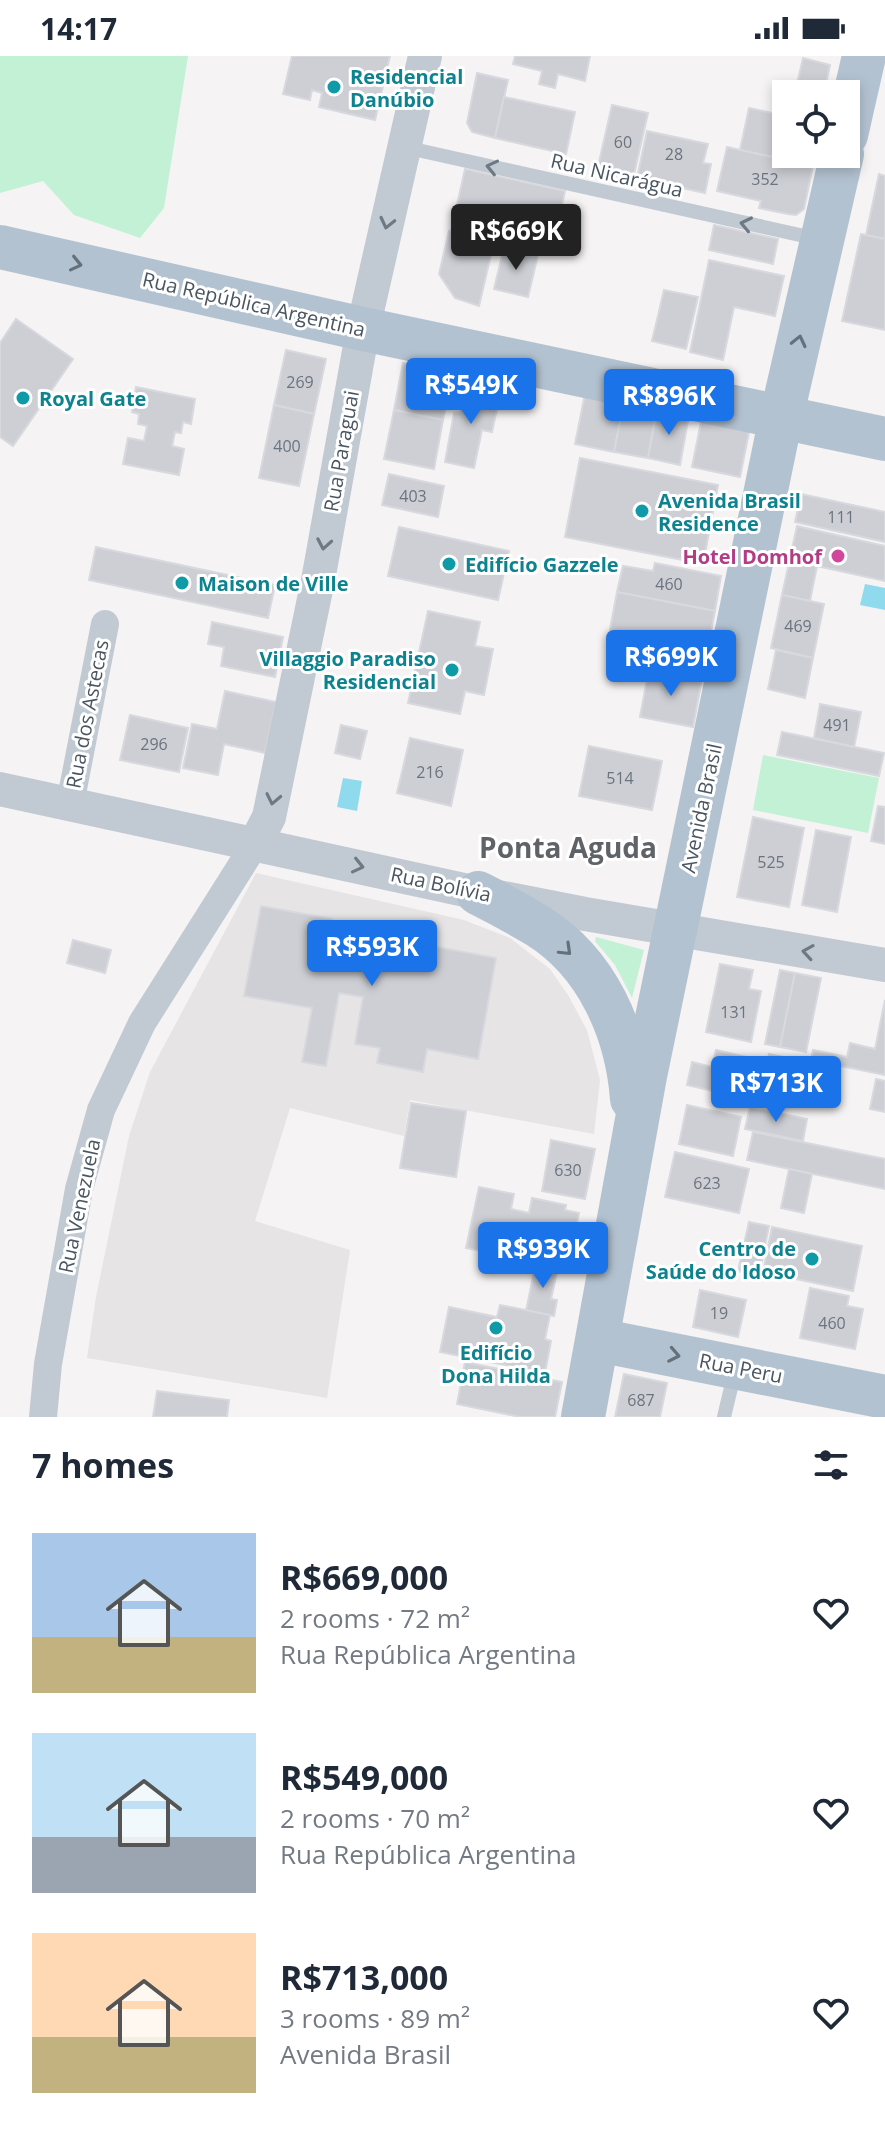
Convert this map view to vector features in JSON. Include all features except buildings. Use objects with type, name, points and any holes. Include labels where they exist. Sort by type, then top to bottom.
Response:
[{"type":"main road","points":[[859,80],[864,56]]},
{"type":"main road","name":"Avenida Brasil","points":[[583,1417],[645,1076],[676,929],[792,431],[822,240],[839,168]]},
{"type":"main road","name":"Rua República Argentina","points":[[0,247],[792,431],[885,439]]},
{"type":"main road","points":[[478,893],[539,927],[587,971],[611,1009],[624,1049],[631,1078],[635,1138]]},
{"type":"main road","name":"Rua Peru","points":[[598,1340],[885,1397]]},
{"type":"street","name":"Rua Paraguai","points":[[255,844],[269,817],[297,688],[363,329],[425,56]]},
{"type":"street","name":"Rua dos Astecas","points":[[70,804],[105,624]]},
{"type":"street","name":"Rua Bolívia","points":[[0,789],[478,893],[885,965]]},
{"type":"street","name":"Rua Venezuela","points":[[43,1417],[48,1364],[79,1189],[101,1110],[142,1023],[255,844]]},
{"type":"lane","name":"Rua Nicarágua","points":[[404,147],[822,240]]},
{"type":"lane","points":[[724,1417],[736,1367]]},
{"type":"shaded area","points":[[256,873],[464,920],[510,938],[550,969],[568,995],[587,1030],[600,1080],[594,1134],[410,1100],[404,1136],[290,1108],[255,1221],[350,1250],[327,1398],[87,1358],[96,1297],[129,1136],[150,1072]]},
{"type":"green space","points":[[0,56],[188,56],[164,208],[140,238],[74,215],[43,181],[0,193]]},
{"type":"green space","points":[[763,755],[879,778],[868,833],[753,810]]},
{"type":"green space","points":[[596,937],[644,950],[632,998],[615,965],[595,941]]},
{"type":"water","points":[[865,584],[885,588],[885,610],[860,605]]},
{"type":"water","points":[[343,778],[362,781],[357,811],[337,807]]},
{"type":"place","name":"Residencial Danúbio","points":[[334,87]]},
{"type":"place","name":"Royal Gate","points":[[23,398]]},
{"type":"place","name":"Avenida Brasil Residence","points":[[642,511]]},
{"type":"place","name":"Hotel Domhof","points":[[838,556]]},
{"type":"place","name":"Edifício Gazzele","points":[[449,564]]},
{"type":"place","name":"Maison de Ville","points":[[182,583]]},
{"type":"place","name":"Villaggio Paradiso Residencial","points":[[452,670]]},
{"type":"place","name":"Centro de Saúde do Idoso","points":[[812,1259]]},
{"type":"place","name":"Edifício Dona Hilda","points":[[496,1328]]},
{"type":"district","name":"Ponta Aguda","points":[[568,847]]}]
